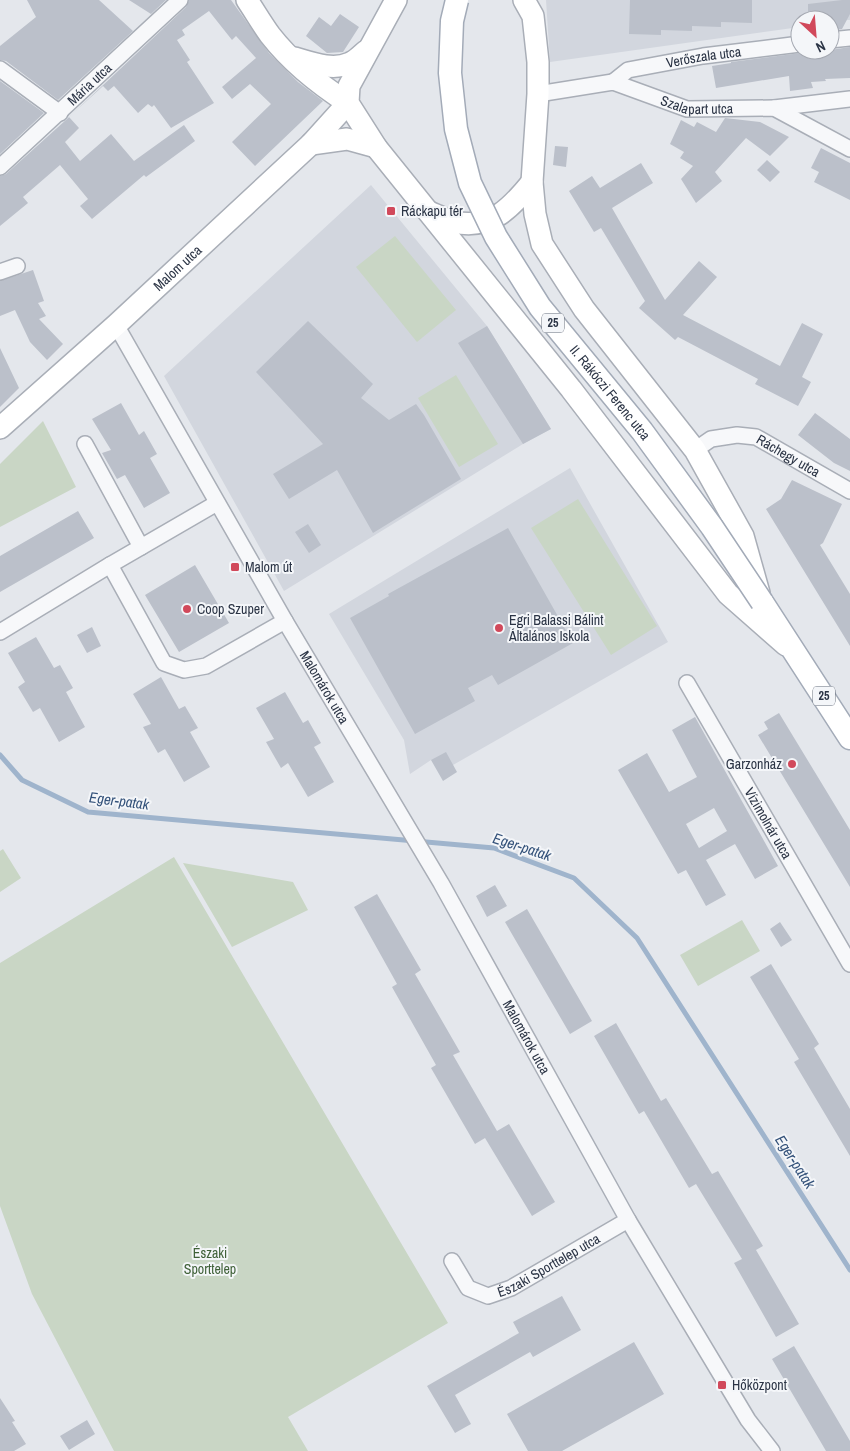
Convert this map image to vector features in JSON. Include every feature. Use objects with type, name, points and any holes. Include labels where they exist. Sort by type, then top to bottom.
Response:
[{"type":"main road","points":[[247,0],[270,35],[290,56],[327,89],[348,104],[376,147],[426,211],[454,222],[477,224],[502,214],[518,200],[532,182],[538,94],[538,62],[530,5]]},
{"type":"main road","points":[[348,104],[349,86],[396,0]]},
{"type":"main road","name":"II. Rákóczi Ferenc utca","points":[[457,0],[452,21],[450,73],[456,129],[470,183],[496,237],[540,306],[648,439],[702,513],[850,738]]},
{"type":"main road","points":[[290,56],[322,65],[339,67],[352,63],[368,50]]},
{"type":"main road","name":"Malom utca","points":[[0,428],[116,326],[311,144],[348,104]]},
{"type":"main road","points":[[311,144],[347,139],[376,147]]},
{"type":"main road","name":"II. Rákóczi Ferenc utca","points":[[532,182],[534,214],[542,244],[584,309],[696,450],[743,536],[762,602]]},
{"type":"main road","name":"II. Rákóczi Ferenc utca","points":[[426,211],[571,390],[728,594],[797,656]]},
{"type":"main road","points":[[502,214],[526,226],[542,244]]},
{"type":"street","name":"Mária utca","points":[[0,167],[180,0]]},
{"type":"street","name":"Verőszala utca","points":[[613,82],[628,70],[703,56],[790,45]]},
{"type":"street","points":[[0,69],[60,113]]},
{"type":"street","name":"Szalapart utca","points":[[538,94],[613,82],[688,109],[774,108],[850,149]]},
{"type":"street","points":[[774,108],[850,99]]},
{"type":"street","points":[[0,272],[17,266]]},
{"type":"street","name":"Malomárok utca","points":[[116,326],[285,621],[438,880],[628,1220],[748,1420],[772,1451]]},
{"type":"street","name":"Ráchegy utca","points":[[696,450],[711,440],[737,435],[756,437],[850,491]]},
{"type":"street","points":[[85,444],[141,547]]},
{"type":"street","points":[[0,632],[217,503]]},
{"type":"street","points":[[110,565],[164,662],[184,670],[206,666],[285,621]]},
{"type":"street","name":"Vízimolnár utca","points":[[687,683],[850,964]]},
{"type":"street","name":"Északi Sporttelep utca","points":[[452,1261],[468,1288],[488,1296],[511,1288],[628,1220]]},
{"type":"shaded area","points":[[546,0],[850,0],[850,20],[840,20],[840,10],[790,10],[790,28],[550,62]]},
{"type":"shaded area","points":[[371,185],[487,326],[551,429],[523,444],[284,591],[164,376]]},
{"type":"shaded area","name":"Egri Balassi Bálint Általános Iskola","points":[[570,468],[668,642],[453,765],[431,760],[410,774],[404,740],[329,614]]},
{"type":"green space","points":[[395,236],[456,310],[417,342],[356,267]]},
{"type":"green space","points":[[456,375],[498,444],[459,467],[418,398]]},
{"type":"green space","points":[[43,421],[76,487],[0,527],[0,464]]},
{"type":"green space","points":[[578,499],[657,626],[611,655],[531,528]]},
{"type":"green space","points":[[3,849],[21,878],[0,892],[0,851]]},
{"type":"green space","name":"Északi Sporttelep","points":[[174,857],[448,1323],[288,1417],[308,1451],[114,1451],[32,1294],[0,1206],[0,963]]},
{"type":"green space","points":[[183,863],[293,882],[308,910],[232,947]]},
{"type":"green space","points":[[742,920],[760,951],[698,986],[680,955]]},
{"type":"building","points":[[27,0],[99,0],[133,31],[58,100],[6,61],[0,60],[0,46],[36,17]]},
{"type":"building","points":[[129,0],[166,0],[151,14]]},
{"type":"building","points":[[189,0],[231,0],[269,53],[298,82],[323,101],[255,166],[232,142],[271,104],[250,84],[232,99],[222,87],[256,58],[236,36],[232,40],[209,11],[182,30],[185,35],[177,40],[190,60],[187,62],[214,103],[171,128],[154,105],[152,107],[148,104],[138,113],[114,86],[108,91],[103,86],[73,113],[186,7]]},
{"type":"building","points":[[630,0],[752,0],[752,23],[721,22],[721,27],[692,26],[692,31],[661,30],[661,35],[629,34]]},
{"type":"building","points":[[850,0],[850,14],[840,29],[840,10],[808,10],[808,4]]},
{"type":"building","points":[[340,14],[359,27],[343,52],[327,53],[306,36],[319,17],[331,26]]},
{"type":"building","points":[[850,47],[850,78],[825,79],[826,81],[811,82],[813,88],[790,91],[789,76],[716,88],[712,66],[790,54],[790,60],[840,60],[840,48]]},
{"type":"building","points":[[0,81],[44,113],[0,154]]},
{"type":"building","points":[[69,117],[79,128],[65,142],[80,161],[111,134],[134,161],[184,125],[195,141],[146,177],[144,175],[92,219],[80,206],[88,199],[60,165],[23,197],[28,203],[0,226],[0,176],[6,174]]},
{"type":"building","points":[[725,118],[760,122],[789,137],[770,156],[746,138],[715,172],[722,181],[696,203],[681,179],[693,166],[680,158],[684,152],[670,144],[681,120],[694,127],[697,122],[716,132]]},
{"type":"building","points":[[555,146],[568,147],[566,167],[553,165]]},
{"type":"building","points":[[821,148],[850,163],[850,200],[814,182],[819,172],[811,168]]},
{"type":"building","points":[[767,160],[780,172],[770,182],[757,170]]},
{"type":"building","points":[[641,163],[653,183],[612,208],[665,300],[699,261],[717,277],[683,315],[780,366],[802,323],[823,334],[802,377],[811,382],[798,406],[755,384],[758,379],[678,337],[675,340],[639,308],[645,301],[601,228],[594,232],[569,191],[592,176],[600,188]]},
{"type":"building","points":[[33,270],[44,301],[38,303],[46,316],[39,319],[63,344],[47,360],[30,342],[15,310],[0,316],[0,281]]},
{"type":"building","points":[[308,321],[373,384],[361,398],[389,420],[416,404],[461,479],[373,533],[337,470],[289,499],[273,474],[323,444],[256,372]]},
{"type":"building","points":[[487,326],[551,429],[523,444],[458,343]]},
{"type":"building","points":[[0,348],[19,388],[0,407]]},
{"type":"building","points":[[121,403],[139,435],[144,431],[157,454],[150,458],[170,493],[144,508],[125,475],[117,479],[102,453],[111,450],[92,419]]},
{"type":"building","points":[[815,413],[850,439],[850,471],[834,463],[798,435]]},
{"type":"building","points":[[792,480],[842,504],[823,543],[820,545],[850,594],[850,646],[766,509],[781,499]]},
{"type":"building","points":[[78,511],[94,538],[0,592],[0,556]]},
{"type":"building","points":[[308,524],[321,545],[309,553],[295,532]]},
{"type":"building","points":[[508,528],[573,643],[498,685],[492,675],[468,688],[475,701],[415,734],[350,618],[389,596],[388,594]]},
{"type":"building","name":"Coop Szuper","points":[[195,565],[229,623],[179,652],[145,595]]},
{"type":"building","points":[[92,627],[101,646],[87,653],[77,635]]},
{"type":"building","points":[[36,637],[54,668],[60,665],[73,688],[66,692],[85,727],[59,742],[40,708],[33,712],[18,687],[25,682],[8,653]]},
{"type":"building","points":[[161,677],[179,709],[185,706],[198,728],[190,732],[210,767],[184,782],[165,749],[158,753],[143,727],[151,724],[133,694]]},
{"type":"building","points":[[285,692],[303,723],[308,720],[321,743],[314,747],[334,782],[308,797],[288,763],[281,768],[266,742],[274,739],[256,708]]},
{"type":"building","points":[[779,713],[850,830],[850,887],[758,735],[768,729],[764,722]]},
{"type":"building","points":[[695,717],[778,866],[755,879],[735,844],[706,860],[726,895],[706,906],[686,870],[678,874],[618,770],[647,753],[669,792],[697,777],[672,730]],"holes":[[[714,808],[727,831],[699,848],[686,824]]]},
{"type":"building","points":[[446,752],[457,772],[443,781],[431,760]]},
{"type":"building","points":[[495,885],[507,906],[487,917],[476,896]]},
{"type":"building","points":[[377,894],[421,970],[415,974],[460,1052],[453,1055],[497,1131],[509,1124],[555,1202],[532,1216],[485,1138],[475,1144],[431,1068],[436,1065],[392,987],[397,984],[354,907]]},
{"type":"building","points":[[527,909],[592,1021],[570,1034],[505,922]]},
{"type":"building","points":[[780,922],[792,940],[781,947],[770,929]]},
{"type":"building","points":[[771,964],[819,1044],[814,1048],[850,1109],[850,1156],[794,1062],[799,1059],[750,977]]},
{"type":"building","points":[[616,1023],[661,1101],[666,1098],[712,1174],[718,1171],[763,1246],[756,1250],[799,1324],[776,1337],[734,1263],[742,1259],[696,1184],[689,1188],[644,1111],[639,1114],[594,1036]]},
{"type":"building","points":[[562,1296],[581,1330],[533,1357],[530,1352],[455,1395],[471,1424],[455,1433],[427,1386],[519,1333],[513,1322]]},
{"type":"building","points":[[634,1342],[664,1394],[562,1451],[528,1451],[507,1414]]},
{"type":"building","points":[[794,1346],[850,1441],[850,1451],[826,1451],[772,1359]]},
{"type":"building","points":[[0,1398],[15,1421],[12,1422],[26,1444],[14,1451],[0,1451]]},
{"type":"building","points":[[87,1420],[95,1434],[69,1450],[60,1436]]},
{"type":"waterway","name":"Eger-patak","points":[[0,755],[22,780],[88,812],[494,848],[574,878],[637,938],[850,1270]]},
{"type":"place","name":"Ráckapu tér","points":[[391,211]]},
{"type":"place","name":"Malom út","points":[[235,567]]},
{"type":"place","name":"Coop Szuper","points":[[187,609]]},
{"type":"place","name":"Egri Balassi Bálint Általános Iskola","points":[[499,628]]},
{"type":"place","name":"Garzonház","points":[[792,764]]},
{"type":"place","name":"Hőközpont","points":[[722,1385]]}]
